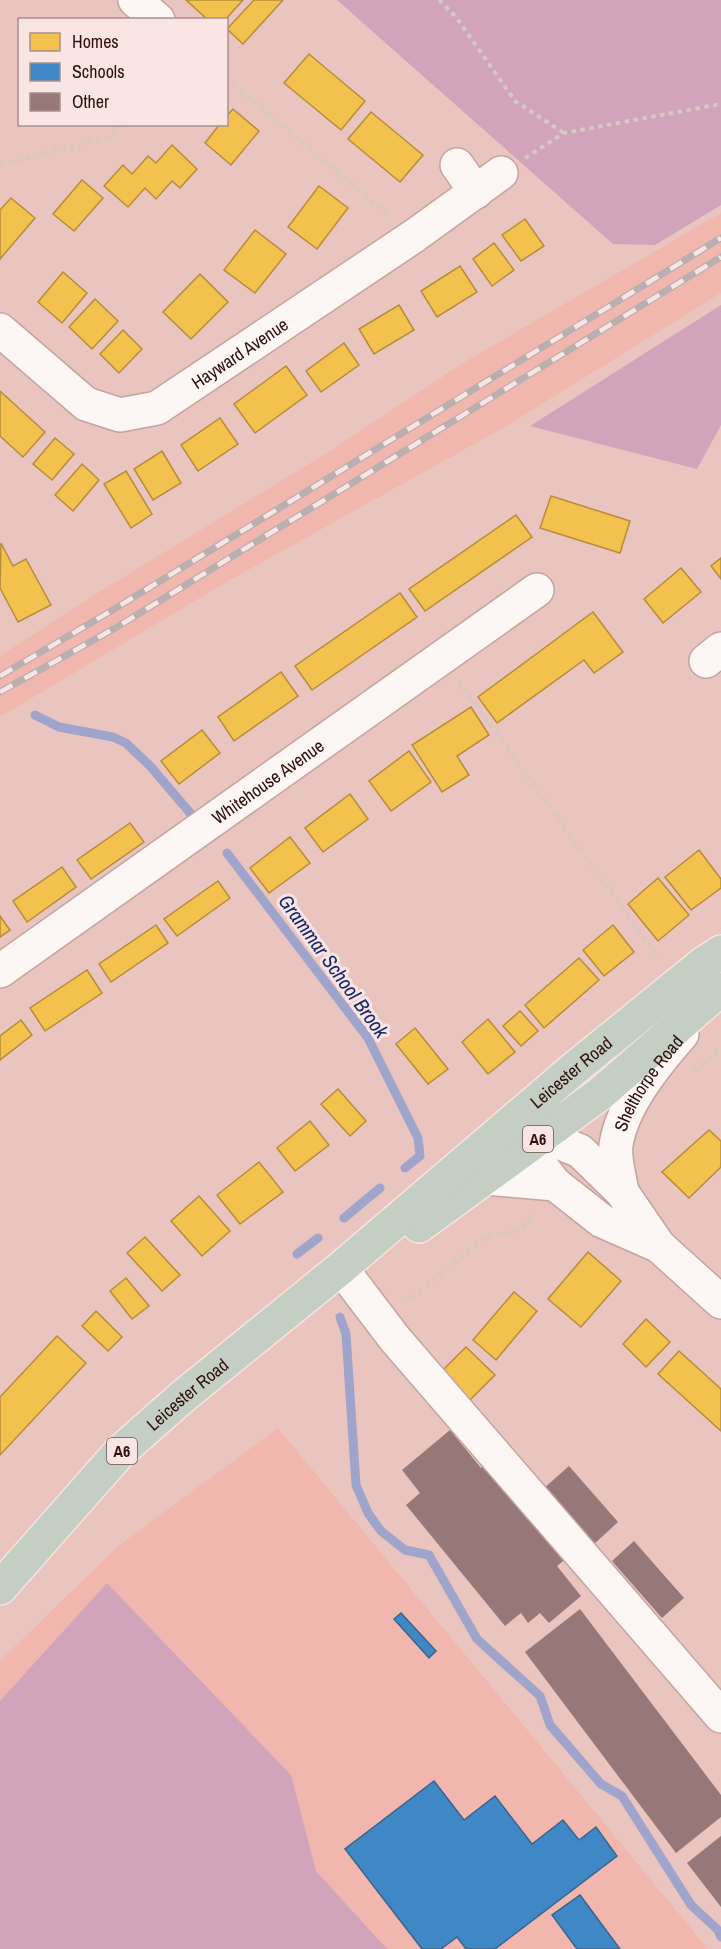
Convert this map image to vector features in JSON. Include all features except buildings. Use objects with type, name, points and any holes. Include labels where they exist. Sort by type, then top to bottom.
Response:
[{"type":"highway","name":"Leicester Road","points":[[0,1588],[119,1454],[181,1398],[341,1268],[476,1168],[539,1099],[678,984],[721,952]]},
{"type":"highway","name":"Leicester Road","points":[[532,1144],[600,1094],[721,989]]},
{"type":"street","points":[[135,0],[156,18]]},
{"type":"street","points":[[457,165],[489,182]]},
{"type":"street","name":"Hayward Avenue","points":[[0,330],[86,404],[120,415],[157,408],[414,236],[489,182]]},
{"type":"street","name":"Whitehouse Avenue","points":[[0,971],[537,590]]},
{"type":"street","name":"Shelthorpe Road","points":[[622,1192],[615,1148],[621,1124],[660,1059],[721,989]]},
{"type":"street","name":"Shelthorpe Road","points":[[539,1099],[529,1123],[532,1144],[538,1162],[555,1184],[602,1221],[659,1246]]},
{"type":"street","name":"Shelthorpe Road","points":[[476,1168],[498,1149],[558,1142],[580,1151],[622,1192],[659,1246],[721,1302]]},
{"type":"street","points":[[476,1168],[555,1184]]},
{"type":"street","points":[[341,1268],[395,1339],[721,1716]]},
{"type":"path","points":[[439,0],[456,17],[515,101],[564,133]]},
{"type":"path","points":[[228,80],[414,236]]},
{"type":"path","points":[[489,182],[564,133],[721,105]]},
{"type":"path","points":[[0,165],[112,136],[120,126]]},
{"type":"path","points":[[441,659],[678,984]]},
{"type":"path","points":[[368,1304],[411,1299],[486,1236],[520,1231],[555,1184]]},
{"type":"shaded area","points":[[337,0],[721,0],[721,205],[655,245],[613,244]]},
{"type":"shaded area","points":[[721,213],[721,293],[503,428],[230,580],[0,717],[0,656],[91,597],[330,451],[463,363]]},
{"type":"shaded area","points":[[721,305],[721,425],[697,469],[530,426]]},
{"type":"shaded area","points":[[278,1428],[708,1949],[0,1949],[0,1661],[117,1547]]},
{"type":"shaded area","points":[[107,1583],[291,1775],[316,1871],[387,1949],[0,1949],[0,1701]]},
{"type":"waterway","name":"Grammar School Brook","points":[[35,715],[59,727],[113,737],[126,743],[151,767],[191,814]]},
{"type":"waterway","name":"Grammar School Brook","points":[[227,853],[368,1038],[418,1138],[420,1156],[405,1168]]},
{"type":"waterway","name":"Grammar School Brook","points":[[344,1218],[380,1188]]},
{"type":"waterway","name":"Grammar School Brook","points":[[297,1254],[318,1238]]},
{"type":"waterway","name":"Grammar School Brook","points":[[340,1317],[346,1334],[356,1485],[368,1513],[381,1531],[405,1550],[429,1555],[477,1639],[540,1696],[550,1725],[601,1784],[622,1796],[691,1905],[718,1930],[721,1937]]},
{"type":"railway","points":[[0,676],[111,611],[721,238]]},
{"type":"railway","points":[[0,692],[117,627],[721,257]]}]
